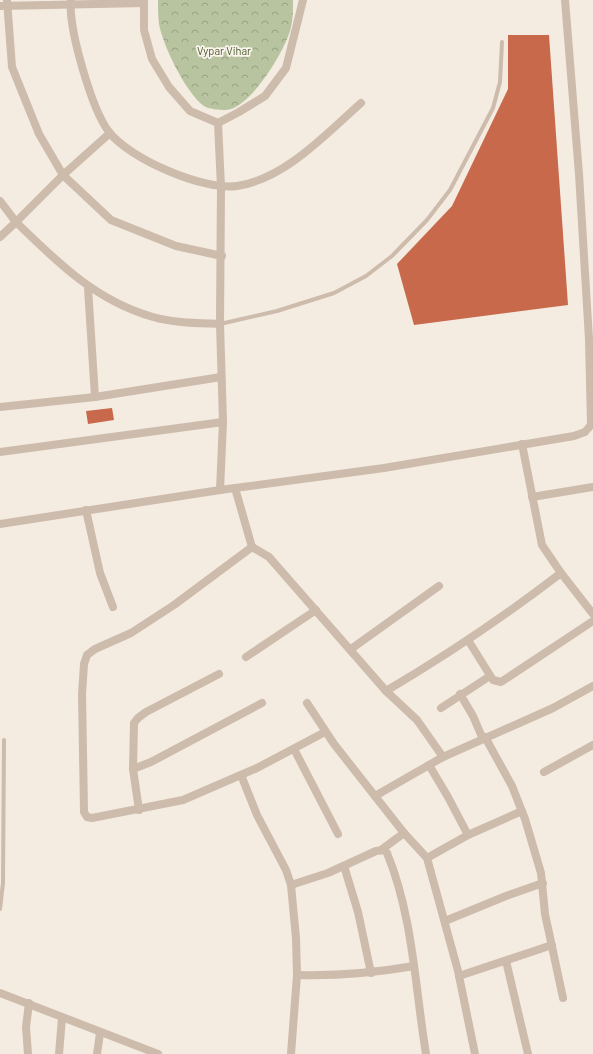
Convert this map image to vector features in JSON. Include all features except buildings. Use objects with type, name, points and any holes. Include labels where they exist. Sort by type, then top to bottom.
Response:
[{"type":"street","points":[[222,256],[176,246],[111,220],[63,175],[39,134],[12,67],[5,4],[144,2],[144,30],[152,59],[170,87],[190,112],[218,123],[265,96],[286,68],[302,0]]},
{"type":"street","points":[[0,524],[220,490],[384,468],[574,436],[585,432],[591,426],[592,407],[589,276],[565,0]]},
{"type":"street","points":[[70,2],[78,55],[100,117],[110,133],[130,151],[173,174],[221,187],[237,186],[252,182],[279,170],[309,149],[361,102]]},
{"type":"street","points":[[218,123],[221,187],[222,256],[220,324],[223,422],[220,490]]},
{"type":"street","points":[[0,237],[63,175],[110,133]]},
{"type":"street","points":[[0,201],[3,211],[54,260],[88,288],[132,310],[154,318],[179,322],[220,324]]},
{"type":"street","points":[[88,288],[95,397]]},
{"type":"street","points":[[0,407],[95,397],[221,377]]},
{"type":"street","points":[[0,452],[223,422]]},
{"type":"street","points":[[522,444],[542,545],[561,573],[593,614]]},
{"type":"street","points":[[532,497],[593,487]]},
{"type":"street","points":[[235,488],[252,547],[269,557],[351,649],[386,691],[417,720],[443,757]]},
{"type":"street","points":[[86,510],[100,573],[112,607]]},
{"type":"street","points":[[252,547],[174,605],[131,633],[87,654],[84,664],[82,694],[84,812],[87,817],[92,818],[139,810],[183,800],[241,775],[325,732]]},
{"type":"street","points":[[386,691],[432,664],[468,640],[561,573]]},
{"type":"street","points":[[351,649],[439,586]]},
{"type":"street","points":[[246,657],[316,610]]},
{"type":"street","points":[[468,640],[493,680],[501,682],[593,621]]},
{"type":"street","points":[[139,810],[133,769],[134,723],[138,718],[219,674]]},
{"type":"street","points":[[441,708],[460,694],[490,676]]},
{"type":"street","points":[[375,796],[443,757],[553,708],[593,686]]},
{"type":"street","points":[[460,694],[473,716],[482,737],[485,737],[512,786],[522,811],[542,883],[545,914],[563,998]]},
{"type":"street","points":[[133,769],[152,762],[262,703]]},
{"type":"street","points":[[307,703],[325,732],[404,833],[427,858],[459,976],[475,1054]]},
{"type":"street","points":[[544,772],[593,745]]},
{"type":"street","points":[[294,749],[338,834]]},
{"type":"street","points":[[429,765],[452,802],[468,835]]},
{"type":"street","points":[[241,775],[257,816],[283,863],[291,885],[296,938],[297,975],[291,1054]]},
{"type":"street","points":[[427,858],[468,835],[522,811]]},
{"type":"street","points":[[291,885],[344,866],[381,850],[404,833]]},
{"type":"street","points":[[381,850],[387,853],[402,901],[414,966],[426,1054]]},
{"type":"street","points":[[344,866],[358,912],[371,973]]},
{"type":"street","points":[[445,922],[506,896],[542,883]]},
{"type":"street","points":[[459,976],[552,945]]},
{"type":"street","points":[[506,961],[528,1054]]},
{"type":"street","points":[[297,975],[338,976],[371,973],[414,966]]},
{"type":"street","points":[[0,993],[29,1003],[143,1051],[158,1054]]},
{"type":"street","points":[[28,1054],[26,1027],[29,1003]]},
{"type":"street","points":[[59,1054],[62,1018]]},
{"type":"street","points":[[97,1054],[100,1032]]},
{"type":"lane","points":[[220,324],[278,311],[334,293],[366,276],[392,256],[427,220],[450,190],[493,108],[500,82],[502,42]]},
{"type":"lane","points":[[0,909],[3,882],[4,740]]},
{"type":"green space","name":"Vypar Vihar","points":[[158,0],[293,0],[292,24],[288,37],[275,63],[255,90],[235,108],[225,110],[211,109],[204,106],[197,100],[190,91],[170,56],[159,24]]}]
